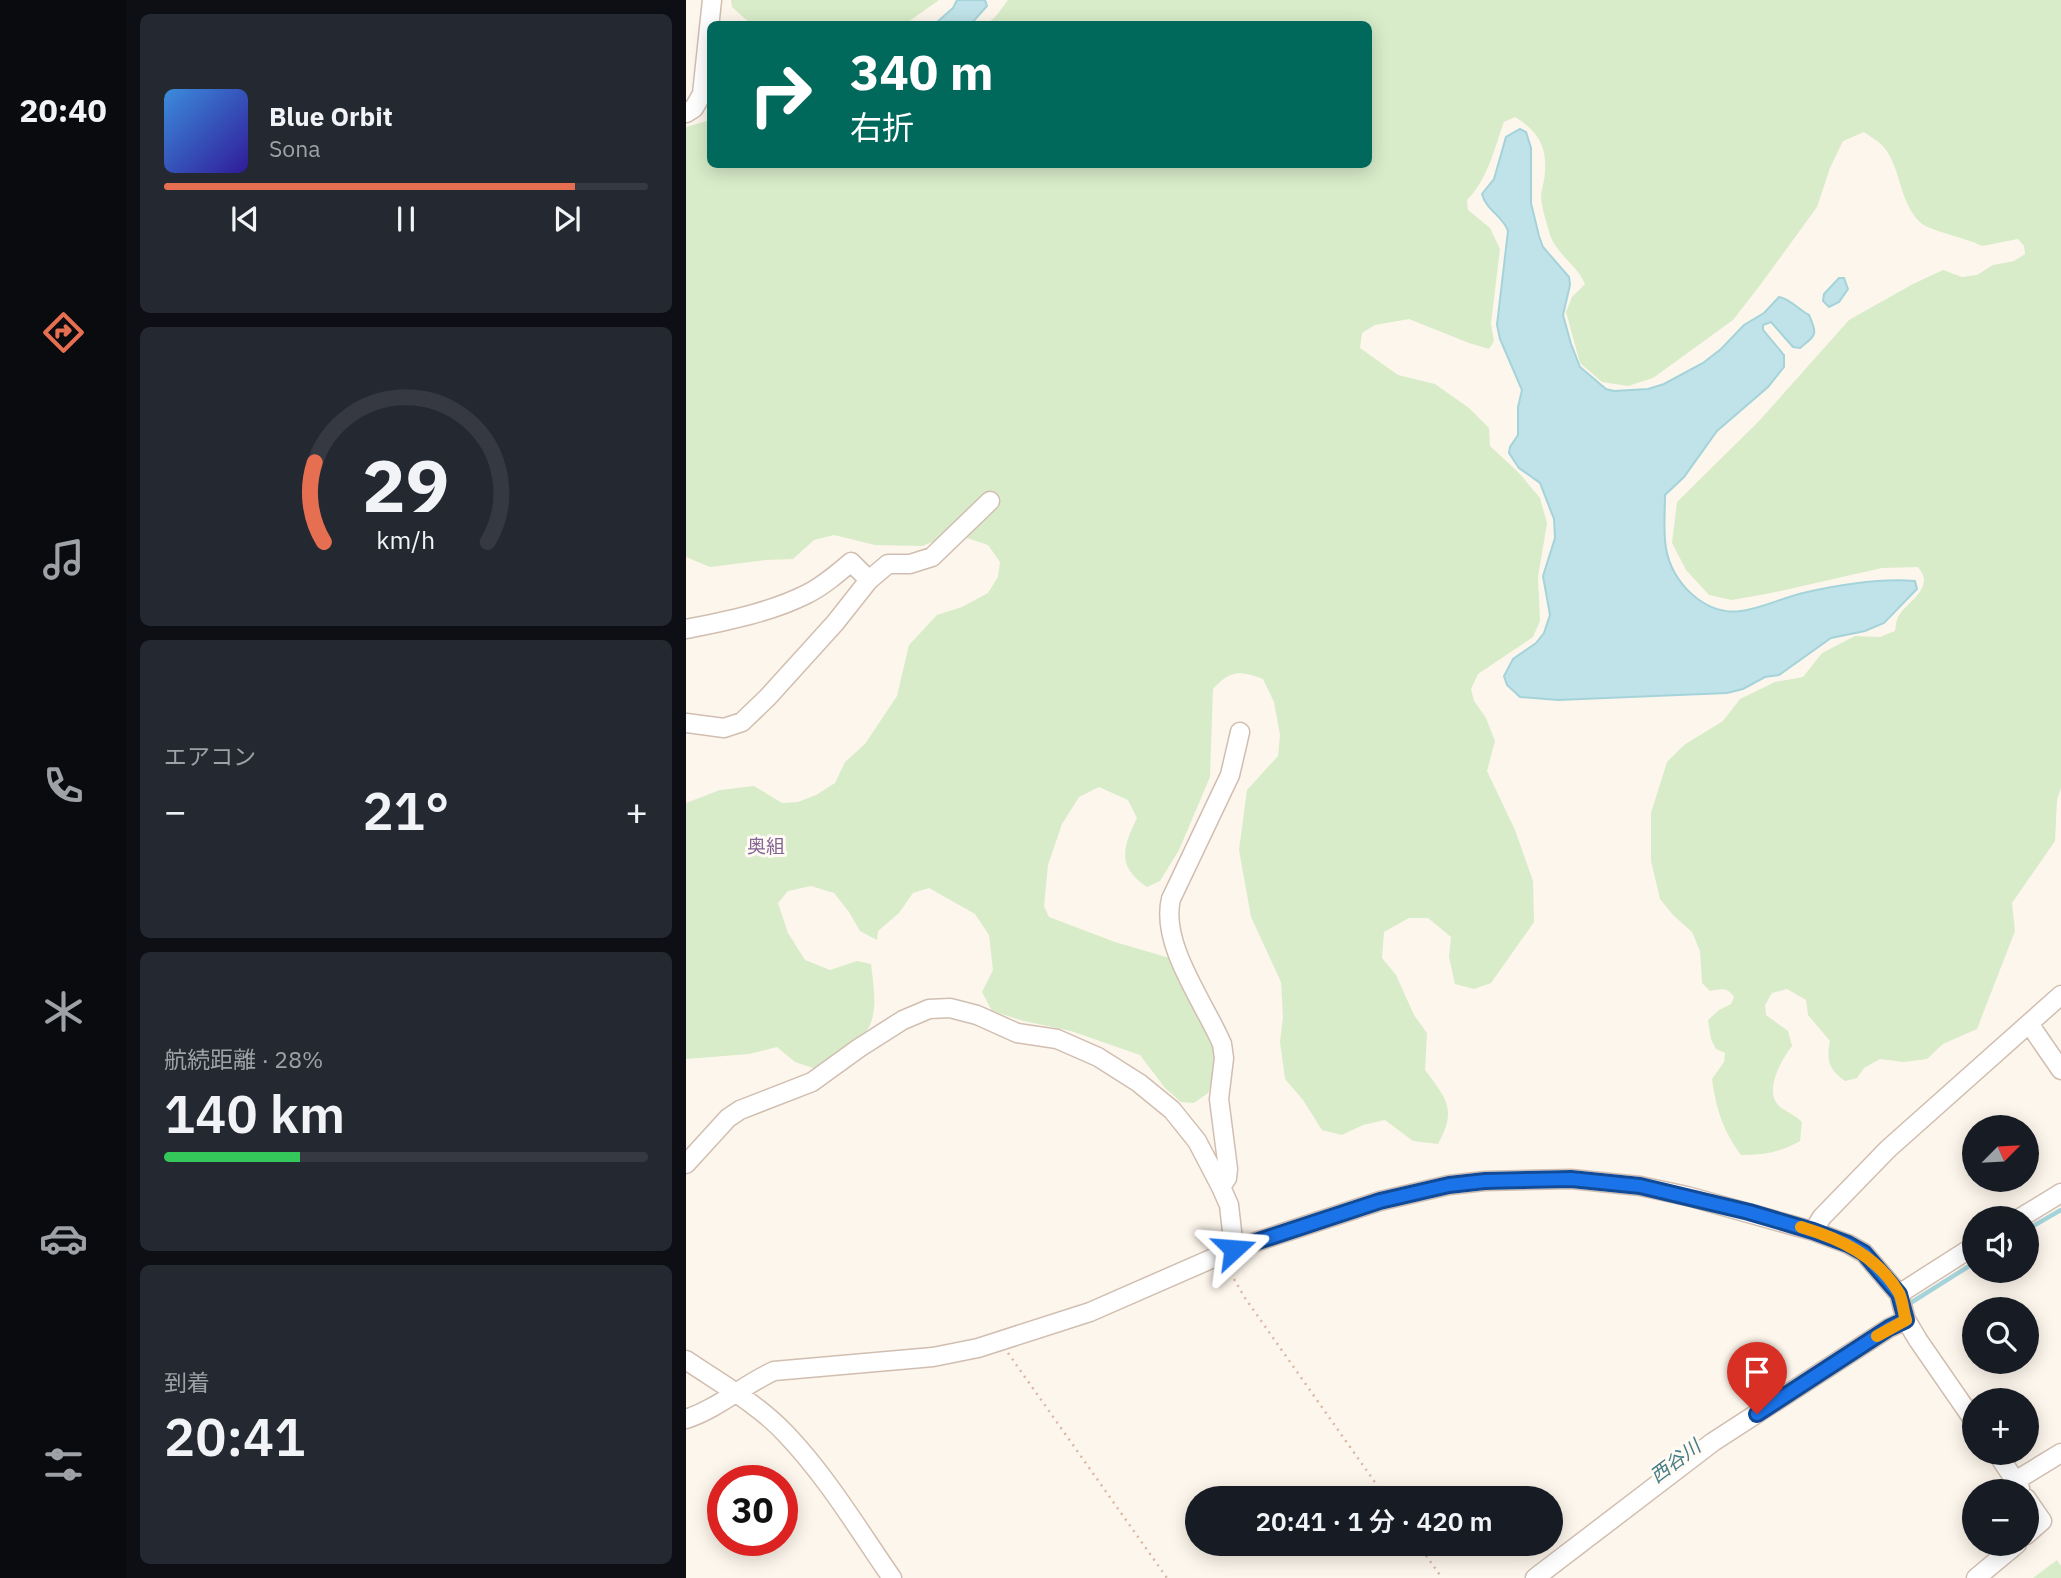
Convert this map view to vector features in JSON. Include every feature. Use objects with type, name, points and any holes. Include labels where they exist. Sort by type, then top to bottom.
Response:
[{"type":"street","points":[[710,21],[712,0]]},
{"type":"street","points":[[686,113],[694,108],[702,94],[707,47]]},
{"type":"street","points":[[686,723],[724,728],[742,722],[835,623],[869,580],[888,564],[910,564],[932,557],[990,501]]},
{"type":"street","points":[[686,629],[740,618],[806,595],[851,562],[869,580]]},
{"type":"street","points":[[1221,1187],[1227,1178],[1228,1168],[1219,1099],[1224,1058],[1222,1044],[1174,947],[1167,914],[1171,899],[1230,775],[1240,732]]},
{"type":"street","points":[[1813,1231],[1822,1217],[1888,1149],[2061,995]]},
{"type":"street","points":[[686,1164],[728,1118],[740,1110],[812,1082],[903,1020],[929,1009],[950,1008],[1017,1033],[1057,1039],[1098,1057],[1139,1083],[1172,1110],[1197,1141],[1229,1205],[1227,1252]]},
{"type":"street","points":[[2030,1025],[2061,1070]]},
{"type":"street","points":[[686,1419],[707,1412],[754,1381],[775,1371],[933,1357],[1004,1339],[1090,1312],[1227,1252],[1380,1201],[1449,1185],[1485,1181],[1571,1179],[1640,1186],[1687,1196],[1813,1231],[1864,1253],[1899,1294],[1906,1320],[1962,1404]]},
{"type":"street","points":[[2039,1206],[2061,1193]]},
{"type":"street","points":[[1899,1294],[1962,1254]]},
{"type":"street","points":[[1535,1578],[1713,1442],[1889,1328],[1906,1320]]},
{"type":"street","points":[[686,1360],[759,1409],[785,1433],[821,1476],[892,1578]]},
{"type":"street","points":[[2028,1479],[2061,1453]]},
{"type":"street","points":[[1976,1578],[2003,1556]]},
{"type":"path","points":[[1227,1252],[1245,1298],[1378,1486]]},
{"type":"path","points":[[1004,1339],[1009,1356],[1040,1395],[1167,1578]]},
{"type":"path","points":[[1427,1556],[1443,1578]]},
{"type":"green space","points":[[731,0],[939,0],[909,21],[748,21],[732,7]]},
{"type":"green space","points":[[1008,0],[2061,0],[2061,788],[2057,800],[2055,841],[2012,903],[2015,931],[1977,1029],[1943,1044],[1927,1059],[1904,1062],[1880,1059],[1864,1068],[1857,1078],[1845,1081],[1832,1069],[1828,1054],[1830,1041],[1808,1015],[1806,1000],[1787,989],[1772,993],[1765,1005],[1766,1015],[1788,1031],[1792,1046],[1776,1075],[1774,1099],[1780,1107],[1802,1122],[1800,1141],[1772,1152],[1741,1155],[1725,1128],[1716,1100],[1712,1079],[1724,1062],[1725,1053],[1716,1049],[1711,1039],[1708,1020],[1731,1004],[1734,997],[1726,990],[1710,991],[1702,983],[1700,951],[1692,932],[1660,899],[1651,861],[1651,813],[1667,762],[1684,745],[1723,721],[1740,699],[1775,682],[1803,677],[1822,653],[1855,636],[1880,637],[1895,631],[1899,616],[1920,592],[1924,581],[1918,567],[1882,568],[1732,600],[1709,595],[1686,570],[1672,543],[1677,502],[1759,421],[1849,320],[1943,270],[1962,277],[1977,275],[1993,265],[2014,261],[2025,254],[2024,246],[2018,239],[1982,246],[1921,223],[1908,205],[1888,154],[1880,143],[1864,132],[1843,141],[1830,168],[1817,207],[1733,320],[1653,378],[1628,386],[1602,382],[1580,363],[1566,312],[1572,297],[1585,284],[1550,235],[1541,198],[1545,171],[1542,145],[1529,127],[1515,117],[1504,122],[1485,173],[1467,200],[1468,210],[1490,228],[1500,249],[1491,323],[1494,341],[1489,349],[1409,319],[1375,325],[1362,333],[1360,348],[1398,375],[1435,384],[1469,408],[1489,428],[1490,446],[1519,473],[1540,498],[1547,523],[1538,577],[1540,621],[1533,637],[1478,674],[1471,689],[1474,701],[1486,718],[1495,741],[1487,771],[1515,830],[1533,881],[1534,922],[1491,983],[1474,989],[1455,984],[1449,957],[1451,937],[1428,918],[1409,918],[1384,932],[1382,958],[1396,975],[1414,1015],[1427,1033],[1425,1070],[1447,1105],[1447,1122],[1438,1144],[1413,1141],[1385,1120],[1363,1125],[1342,1135],[1322,1130],[1303,1100],[1285,1079],[1280,1042],[1283,1017],[1281,982],[1251,917],[1239,850],[1247,790],[1278,756],[1280,735],[1274,702],[1263,679],[1242,673],[1230,675],[1213,689],[1210,777],[1179,850],[1160,881],[1147,887],[1130,871],[1125,856],[1126,847],[1137,818],[1128,800],[1099,787],[1079,797],[1062,824],[1048,865],[1044,906],[1049,917],[1115,942],[1173,959],[1216,1050],[1215,1073],[1208,1093],[1194,1103],[1181,1102],[1165,1088],[1140,1055],[1071,1031],[992,1011],[982,992],[993,970],[989,935],[975,914],[929,888],[913,893],[899,913],[878,931],[877,940],[860,931],[834,893],[811,886],[788,891],[778,903],[788,933],[805,960],[830,970],[857,961],[871,964],[874,1002],[870,1025],[854,1044],[832,1061],[819,1070],[795,1062],[777,1047],[749,1054],[686,1059],[686,803],[720,790],[754,786],[782,803],[798,802],[835,783],[845,762],[865,744],[897,696],[909,645],[937,615],[962,607],[988,593],[998,577],[1000,562],[988,545],[967,538],[943,538],[922,546],[875,545],[834,535],[814,540],[793,559],[710,567],[686,557],[686,127],[707,121],[707,168],[1372,168],[1372,21],[990,21]]},
{"type":"green space","points":[[2057,1560],[2061,1566],[2061,1578],[2033,1578]]},
{"type":"water","points":[[957,0],[985,0],[987,6],[974,21],[938,21],[953,8]]},
{"type":"water","points":[[1520,129],[1526,132],[1531,148],[1531,203],[1539,236],[1543,247],[1569,277],[1570,285],[1563,315],[1571,344],[1580,367],[1606,389],[1648,389],[1664,384],[1703,363],[1744,325],[1764,313],[1779,297],[1809,315],[1812,322],[1814,334],[1800,348],[1793,347],[1771,322],[1763,325],[1763,330],[1784,355],[1784,367],[1768,387],[1717,431],[1684,477],[1665,495],[1666,548],[1669,561],[1682,584],[1703,602],[1715,608],[1741,611],[1803,593],[1844,585],[1887,580],[1915,581],[1917,589],[1884,623],[1865,631],[1831,638],[1779,675],[1765,677],[1743,689],[1727,693],[1558,700],[1520,697],[1507,685],[1504,676],[1513,659],[1536,643],[1544,633],[1550,615],[1543,576],[1555,538],[1554,519],[1540,483],[1519,468],[1509,453],[1518,435],[1518,407],[1522,390],[1500,339],[1497,325],[1508,231],[1482,194],[1494,179],[1506,137]]},
{"type":"water","points":[[1839,278],[1844,278],[1848,289],[1839,302],[1829,307],[1823,301],[1824,294]]},
{"type":"waterway","name":"西谷川","points":[[2039,1223],[2061,1210]]},
{"type":"waterway","name":"西谷川","points":[[1912,1302],[1962,1271]]},
{"type":"slow traffic","points":[[1801,1227],[1848,1244],[1864,1253],[1899,1294],[1906,1320],[1877,1336]]},
{"type":"district","name":"奥組","points":[[766,846]]},
{"type":"route","points":[[1234,1249],[1380,1201],[1449,1185],[1485,1181],[1571,1179],[1640,1186],[1687,1196],[1813,1231],[1864,1253],[1899,1294],[1906,1320],[1889,1328],[1757,1414]]}]
